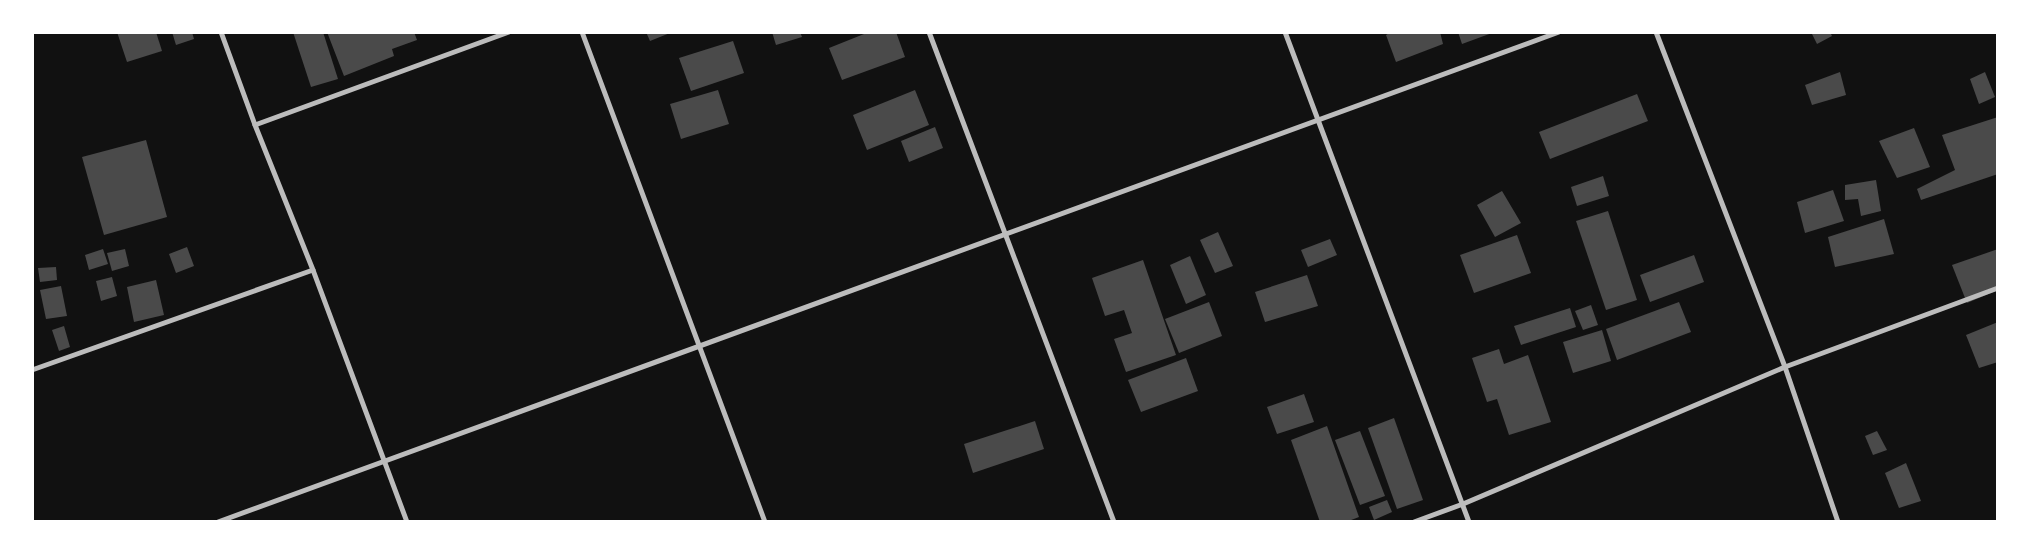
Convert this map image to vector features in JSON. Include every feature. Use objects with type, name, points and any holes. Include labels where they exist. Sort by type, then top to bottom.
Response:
[{"type":"street","points":[[221,32],[255,125],[313,270],[407,522]]},
{"type":"street","points":[[255,125],[509,32]]},
{"type":"street","points":[[582,32],[765,522]]},
{"type":"street","points":[[929,32],[1114,522]]},
{"type":"street","points":[[1285,32],[1469,522]]},
{"type":"street","points":[[218,522],[1559,32]]},
{"type":"street","points":[[1656,32],[1785,367],[1838,522]]},
{"type":"street","points":[[32,370],[313,270]]},
{"type":"street","points":[[1414,522],[1463,504],[1785,367],[1998,288]]},
{"type":"building","points":[[117,32],[156,32],[162,51],[127,62]]},
{"type":"building","points":[[172,32],[192,32],[194,39],[176,45]]},
{"type":"building","points":[[293,32],[323,32],[338,79],[311,87]]},
{"type":"building","points":[[327,32],[414,32],[417,40],[392,49],[394,56],[344,76]]},
{"type":"building","points":[[646,32],[670,32],[670,33],[650,41]]},
{"type":"building","points":[[772,32],[800,32],[802,37],[776,45]]},
{"type":"building","points":[[869,32],[896,32],[905,57],[842,80],[829,48]]},
{"type":"building","points":[[1391,32],[1440,32],[1443,44],[1396,62],[1386,35]]},
{"type":"building","points":[[1458,32],[1492,32],[1492,33],[1462,44]]},
{"type":"building","points":[[1811,32],[1830,32],[1832,36],[1817,44]]},
{"type":"building","points":[[733,41],[744,73],[691,91],[679,58]]},
{"type":"building","points":[[1840,72],[1846,95],[1812,105],[1805,85]]},
{"type":"building","points":[[1985,72],[1995,97],[1979,104],[1970,79]]},
{"type":"building","points":[[718,90],[729,124],[681,139],[670,104]]},
{"type":"building","points":[[915,90],[929,125],[867,150],[853,115]]},
{"type":"building","points":[[1637,94],[1648,121],[1550,159],[1539,132]]},
{"type":"building","points":[[1998,117],[1998,174],[1921,200],[1917,189],[1955,170],[1942,135]]},
{"type":"building","points":[[935,127],[943,148],[909,162],[901,141]]},
{"type":"building","points":[[1914,128],[1930,167],[1897,178],[1879,141]]},
{"type":"building","points":[[146,140],[167,217],[104,235],[82,157]]},
{"type":"building","points":[[1603,176],[1609,196],[1577,206],[1571,187]]},
{"type":"building","points":[[1876,180],[1881,211],[1861,216],[1858,199],[1845,200],[1845,185]]},
{"type":"building","points":[[1833,190],[1844,221],[1805,233],[1797,202]]},
{"type":"building","points":[[1502,191],[1521,223],[1495,237],[1477,205]]},
{"type":"building","points":[[1608,211],[1637,300],[1606,310],[1576,221]]},
{"type":"building","points":[[1884,219],[1894,254],[1835,267],[1828,237]]},
{"type":"building","points":[[1218,232],[1233,266],[1215,273],[1200,240]]},
{"type":"building","points":[[1517,235],[1531,273],[1474,293],[1460,255]]},
{"type":"building","points":[[1330,239],[1337,255],[1308,267],[1301,250]]},
{"type":"building","points":[[187,247],[194,266],[176,273],[169,254]]},
{"type":"building","points":[[103,249],[108,264],[89,270],[85,255]]},
{"type":"building","points":[[125,249],[129,266],[112,271],[107,253]]},
{"type":"building","points":[[1998,249],[1998,290],[1967,303],[1952,265]]},
{"type":"building","points":[[1694,255],[1704,282],[1650,302],[1640,275]]},
{"type":"building","points":[[1190,256],[1206,295],[1186,304],[1170,265]]},
{"type":"building","points":[[1143,260],[1176,355],[1126,372],[1114,339],[1132,333],[1124,310],[1105,316],[1092,278]]},
{"type":"building","points":[[56,267],[57,280],[40,282],[38,268]]},
{"type":"building","points":[[1307,275],[1318,306],[1265,322],[1255,292]]},
{"type":"building","points":[[112,277],[117,296],[101,301],[96,281]]},
{"type":"building","points":[[156,280],[164,315],[134,322],[127,287]]},
{"type":"building","points":[[61,286],[67,316],[46,319],[40,290]]},
{"type":"building","points":[[1209,302],[1222,336],[1179,353],[1165,319]]},
{"type":"building","points":[[1679,302],[1691,332],[1617,360],[1606,329]]},
{"type":"building","points":[[1591,305],[1598,325],[1583,330],[1575,311]]},
{"type":"building","points":[[1570,308],[1576,327],[1521,345],[1514,326]]},
{"type":"building","points":[[1998,322],[1998,362],[1979,368],[1966,335]]},
{"type":"building","points":[[64,326],[70,347],[59,351],[52,330]]},
{"type":"building","points":[[1602,330],[1611,361],[1573,373],[1563,342]]},
{"type":"building","points":[[1499,349],[1504,364],[1528,355],[1551,422],[1509,435],[1497,399],[1487,402],[1472,358]]},
{"type":"building","points":[[1186,358],[1198,391],[1141,412],[1128,380]]},
{"type":"building","points":[[1304,394],[1314,422],[1277,434],[1267,407]]},
{"type":"building","points":[[1394,418],[1423,500],[1397,509],[1368,428]]},
{"type":"building","points":[[1035,421],[1044,449],[973,473],[964,444]]},
{"type":"building","points":[[1327,426],[1359,517],[1346,522],[1320,522],[1291,440]]},
{"type":"building","points":[[1360,431],[1385,496],[1360,505],[1335,440]]},
{"type":"building","points":[[1877,431],[1887,450],[1873,455],[1865,436]]},
{"type":"building","points":[[1906,463],[1921,501],[1899,508],[1885,473]]},
{"type":"building","points":[[1387,500],[1392,512],[1374,520],[1369,507]]}]
